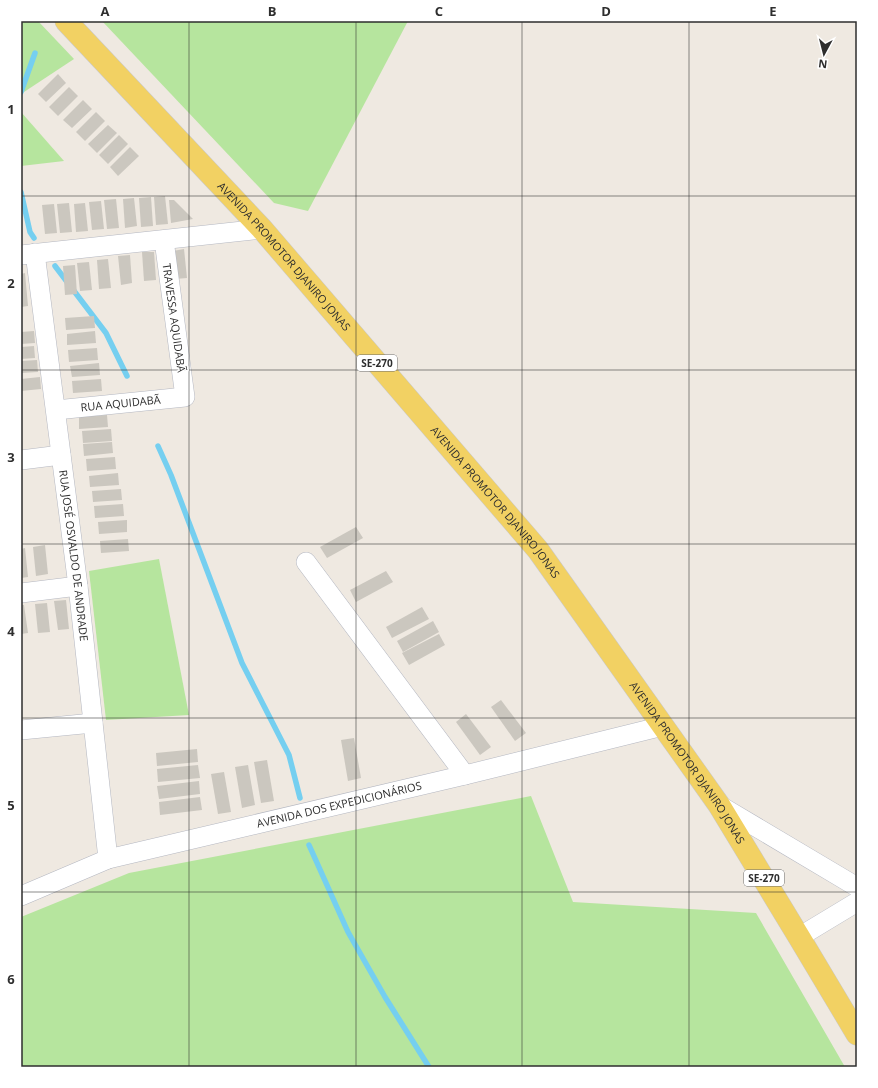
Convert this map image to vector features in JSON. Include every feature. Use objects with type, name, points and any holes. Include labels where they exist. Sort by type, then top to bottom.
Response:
[{"type":"main road","name":"AVENIDA PROMOTOR DJANIRO JONAS","points":[[66,21],[262,229],[538,550],[719,806],[800,937],[857,1034]]},
{"type":"street","points":[[28,254],[262,229]]},
{"type":"street","name":"TRAVESSA AQUIDABÃ","points":[[164,240],[185,397]]},
{"type":"street","name":"RUA JOSÉ OSVALDO DE ANDRADE","points":[[28,254],[56,410],[78,586],[108,859]]},
{"type":"street","name":"RUA AQUIDABÃ","points":[[56,410],[185,397]]},
{"type":"street","points":[[21,460],[61,455]]},
{"type":"street","points":[[306,562],[465,775]]},
{"type":"street","points":[[21,593],[78,586]]},
{"type":"street","points":[[21,730],[93,723]]},
{"type":"street","name":"AVENIDA DOS EXPEDICIONÁRIOS","points":[[21,896],[108,859],[465,775],[663,726]]},
{"type":"street","points":[[719,806],[857,886]]},
{"type":"street","points":[[800,937],[857,902]]},
{"type":"green space","points":[[21,21],[38,21],[74,59],[21,94]]},
{"type":"green space","points":[[102,21],[408,21],[308,211],[274,203]]},
{"type":"green space","points":[[21,112],[64,161],[21,166]]},
{"type":"green space","points":[[159,559],[189,715],[106,720],[89,571]]},
{"type":"green space","points":[[531,796],[573,902],[756,913],[845,1067],[21,1067],[21,917],[129,873]]},
{"type":"building","points":[[58,74],[66,83],[46,102],[38,94]]},
{"type":"building","points":[[69,87],[78,96],[58,116],[49,107]]},
{"type":"building","points":[[83,100],[92,109],[72,128],[63,120]]},
{"type":"building","points":[[96,112],[105,121],[85,141],[76,132]]},
{"type":"building","points":[[108,125],[117,133],[97,153],[88,144]]},
{"type":"building","points":[[119,135],[128,144],[108,164],[99,155]]},
{"type":"building","points":[[130,147],[139,156],[118,176],[110,167]]},
{"type":"building","points":[[165,196],[168,224],[156,225],[154,197]]},
{"type":"building","points":[[151,197],[153,226],[141,227],[139,198]]},
{"type":"building","points":[[134,198],[137,226],[125,228],[123,199]]},
{"type":"building","points":[[116,199],[119,228],[107,229],[104,200]]},
{"type":"building","points":[[169,200],[174,200],[193,219],[171,223]]},
{"type":"building","points":[[101,201],[104,229],[92,230],[89,202]]},
{"type":"building","points":[[69,203],[72,232],[60,233],[57,204]]},
{"type":"building","points":[[85,203],[88,231],[76,232],[74,204]]},
{"type":"building","points":[[54,204],[57,233],[45,234],[42,205]]},
{"type":"building","points":[[184,249],[187,278],[175,279],[173,251]]},
{"type":"building","points":[[142,252],[154,252],[156,280],[144,281]]},
{"type":"building","points":[[130,255],[132,283],[121,285],[118,256]]},
{"type":"building","points":[[108,259],[111,288],[99,289],[97,260]]},
{"type":"building","points":[[89,262],[92,290],[80,291],[77,263]]},
{"type":"building","points":[[75,265],[77,294],[65,295],[63,266]]},
{"type":"building","points":[[25,273],[28,306],[21,307],[21,274]]},
{"type":"building","points":[[94,316],[95,328],[66,330],[65,318]]},
{"type":"building","points":[[34,331],[35,343],[21,344],[21,332]]},
{"type":"building","points":[[95,331],[96,343],[67,345],[67,334]]},
{"type":"building","points":[[34,346],[35,358],[21,359],[21,347]]},
{"type":"building","points":[[97,348],[98,360],[69,362],[68,350]]},
{"type":"building","points":[[37,360],[38,372],[21,373],[21,361]]},
{"type":"building","points":[[99,363],[100,375],[72,377],[70,366]]},
{"type":"building","points":[[40,377],[41,389],[21,391],[21,379]]},
{"type":"building","points":[[101,379],[102,391],[73,393],[72,381]]},
{"type":"building","points":[[107,415],[108,427],[79,429],[79,417]]},
{"type":"building","points":[[111,429],[112,441],[83,443],[82,431]]},
{"type":"building","points":[[112,442],[113,453],[84,456],[83,444]]},
{"type":"building","points":[[115,457],[116,469],[87,471],[86,459]]},
{"type":"building","points":[[118,473],[119,485],[90,487],[89,476]]},
{"type":"building","points":[[121,489],[122,500],[93,502],[92,491]]},
{"type":"building","points":[[123,504],[124,516],[95,518],[94,506]]},
{"type":"building","points":[[127,520],[127,532],[99,534],[98,522]]},
{"type":"building","points":[[356,527],[363,538],[327,558],[320,547]]},
{"type":"building","points":[[128,539],[129,551],[101,553],[100,541]]},
{"type":"building","points":[[45,545],[48,574],[36,576],[33,547]]},
{"type":"building","points":[[25,548],[28,577],[21,578],[21,549]]},
{"type":"building","points":[[386,571],[393,582],[356,602],[350,590]]},
{"type":"building","points":[[66,600],[69,629],[58,630],[54,601]]},
{"type":"building","points":[[47,603],[50,632],[38,633],[35,604]]},
{"type":"building","points":[[21,605],[24,605],[28,633],[21,634]]},
{"type":"building","points":[[422,607],[429,619],[392,638],[386,627]]},
{"type":"building","points":[[433,621],[439,632],[403,652],[397,641]]},
{"type":"building","points":[[439,634],[445,645],[409,665],[402,653]]},
{"type":"building","points":[[501,700],[526,733],[515,741],[491,707]]},
{"type":"building","points":[[466,714],[491,747],[480,755],[456,722]]},
{"type":"building","points":[[354,738],[361,778],[348,781],[341,740]]},
{"type":"building","points":[[197,749],[198,762],[157,766],[156,753]]},
{"type":"building","points":[[267,760],[274,801],[261,803],[254,762]]},
{"type":"building","points":[[198,765],[200,778],[158,782],[157,769]]},
{"type":"building","points":[[248,765],[255,805],[242,808],[235,767]]},
{"type":"building","points":[[224,772],[231,812],[218,814],[211,774]]},
{"type":"building","points":[[199,781],[200,794],[159,799],[157,786]]},
{"type":"building","points":[[200,797],[202,810],[160,815],[159,802]]},
{"type":"waterway","points":[[21,92],[35,53]]},
{"type":"waterway","points":[[21,192],[30,232],[34,238]]},
{"type":"waterway","points":[[55,266],[106,333],[127,376]]},
{"type":"waterway","points":[[158,446],[171,475],[242,663],[289,755],[300,798]]},
{"type":"waterway","points":[[309,845],[348,932],[385,997],[429,1067]]}]
